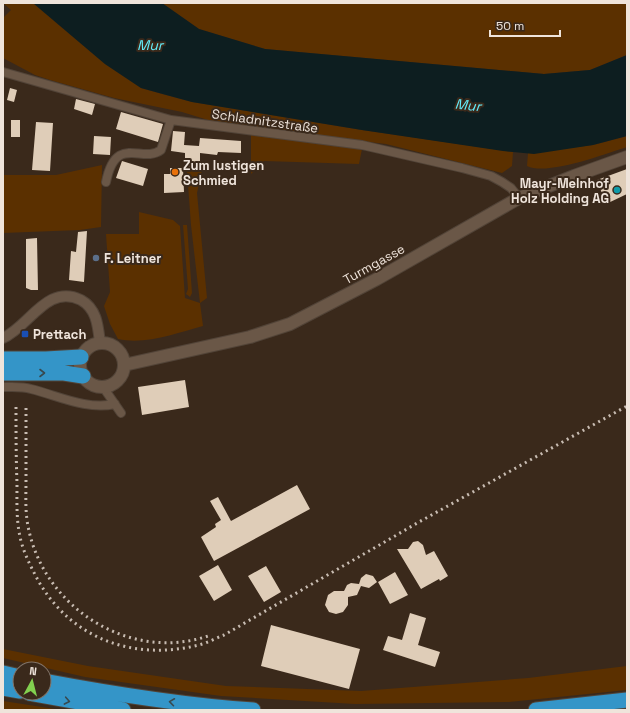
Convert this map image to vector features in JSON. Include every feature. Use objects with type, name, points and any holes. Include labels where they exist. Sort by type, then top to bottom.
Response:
[{"type":"highway","points":[[3,359],[81,357]]},
{"type":"highway","points":[[3,372],[64,373],[83,376]]},
{"type":"highway","points":[[52,682],[98,691],[204,706],[253,710]]},
{"type":"highway","points":[[52,697],[123,710]]},
{"type":"highway","points":[[536,710],[627,700]]},
{"type":"main road","name":"Turmgasse","points":[[124,364],[250,337],[290,324],[377,279],[519,198],[627,157]]},
{"type":"main road","points":[[100,342],[110,344],[118,349],[123,357],[124,364],[123,372],[119,380],[103,387],[88,381],[83,376],[80,366],[81,357],[85,350],[93,344],[100,342]]},
{"type":"street","name":"Schladnitzstraße","points":[[3,72],[171,120],[384,149],[490,176],[511,188],[519,198]]},
{"type":"street","points":[[106,182],[110,168],[120,156],[128,152],[151,154],[160,150],[171,120]]},
{"type":"street","points":[[3,338],[11,334],[44,304],[57,297],[65,296],[76,298],[88,305],[98,323],[100,342]]},
{"type":"street","points":[[3,387],[29,388],[71,402],[102,407],[115,404]]},
{"type":"street","points":[[103,387],[121,413]]},
{"type":"shaded area","points":[[3,3],[33,3],[105,64],[141,88],[192,102],[362,130],[513,152],[512,166],[502,173],[386,144],[208,120],[182,112],[114,98],[50,80],[35,75],[3,58],[3,18],[11,10]]},
{"type":"shaded area","points":[[162,3],[627,3],[627,55],[590,70],[544,74],[265,49],[199,29]]},
{"type":"shaded area","points":[[251,134],[362,149],[359,164],[264,161],[251,174]]},
{"type":"shaded area","points":[[627,136],[627,147],[591,159],[548,168],[527,166],[528,153],[593,145]]},
{"type":"shaded area","points":[[102,165],[101,227],[80,230],[3,233],[3,175],[56,175]]},
{"type":"shaded area","points":[[202,170],[197,193],[207,298],[200,303],[191,225],[187,171]]},
{"type":"shaded area","points":[[139,212],[173,220],[180,226],[185,298],[200,303],[203,326],[172,335],[150,339],[118,339],[110,324],[104,306],[110,292],[106,234],[139,234]]},
{"type":"shaded area","points":[[183,225],[187,225],[192,293],[190,297],[186,294],[188,289]]},
{"type":"shaded area","points":[[3,649],[88,666],[226,686],[361,691],[528,678],[627,666],[627,690],[509,702],[355,704],[221,696],[85,677],[52,669],[52,661],[16,661],[3,658]]},
{"type":"shaded area","points":[[3,701],[55,709],[58,710],[3,710]]},
{"type":"water","name":"Mur","points":[[33,3],[162,3],[199,29],[265,49],[544,74],[590,70],[627,55],[627,136],[593,145],[534,154],[503,151],[362,130],[192,102],[141,88],[105,64]]},
{"type":"building","points":[[10,88],[17,90],[14,102],[7,100]]},
{"type":"building","points":[[76,99],[95,104],[92,115],[74,109]]},
{"type":"building","points":[[121,112],[163,124],[158,142],[116,129]]},
{"type":"building","points":[[11,120],[20,120],[20,137],[11,137]]},
{"type":"building","points":[[36,122],[53,123],[50,171],[32,170]]},
{"type":"building","points":[[173,131],[185,132],[184,145],[199,146],[200,138],[241,141],[241,153],[218,152],[217,155],[200,153],[200,168],[185,169],[185,153],[171,151]]},
{"type":"building","points":[[94,136],[111,137],[110,155],[93,154]]},
{"type":"building","points":[[122,161],[148,169],[143,186],[116,178]]},
{"type":"building","points":[[170,168],[183,168],[184,192],[164,193],[164,174],[170,174]]},
{"type":"building","name":"Mayr-Melnhof Holz Holding AG","points":[[627,169],[627,194],[606,204],[597,180]]},
{"type":"building","points":[[87,231],[84,282],[69,280],[71,251],[76,252],[78,232]]},
{"type":"building","points":[[37,238],[38,290],[31,290],[26,288],[26,239]]},
{"type":"building","points":[[185,380],[189,407],[142,415],[138,387]]},
{"type":"building","points":[[297,485],[310,509],[214,561],[201,537],[216,527],[215,524],[221,520],[210,501],[218,497],[231,521]]},
{"type":"building","points":[[418,541],[423,545],[426,555],[434,551],[448,576],[440,581],[439,579],[421,589],[397,549],[408,549],[413,542]]},
{"type":"building","points":[[218,565],[232,590],[214,601],[199,576]]},
{"type":"building","points":[[266,566],[281,592],[264,602],[248,576]]},
{"type":"building","points":[[395,572],[408,595],[390,604],[378,582]]},
{"type":"building","points":[[366,574],[373,576],[377,582],[369,588],[361,586],[357,595],[348,597],[348,605],[343,612],[336,614],[329,612],[325,605],[328,595],[334,591],[344,591],[347,585],[351,583],[359,584],[361,578]]},
{"type":"building","points":[[410,613],[426,618],[418,645],[440,652],[435,667],[383,650],[388,636],[402,640]]},
{"type":"building","points":[[271,625],[360,649],[349,689],[261,666]]},
{"type":"railway","points":[[16,407],[18,527],[25,552],[39,582],[53,602],[69,619],[88,632],[108,641],[129,647],[152,650],[175,649],[199,645],[224,635],[419,522],[627,406]]},
{"type":"railway","points":[[26,408],[27,520],[37,555],[52,582],[71,604],[95,622],[122,635],[151,642],[181,642],[211,635]]},
{"type":"place","name":"Zum lustigen Schmied","points":[[175,172]]},
{"type":"place","name":"Mayr-Melnhof Holz Holding AG","points":[[617,190]]},
{"type":"place","name":"F. Leitner","points":[[96,258]]},
{"type":"place","name":"Prettach","points":[[25,334]]}]
